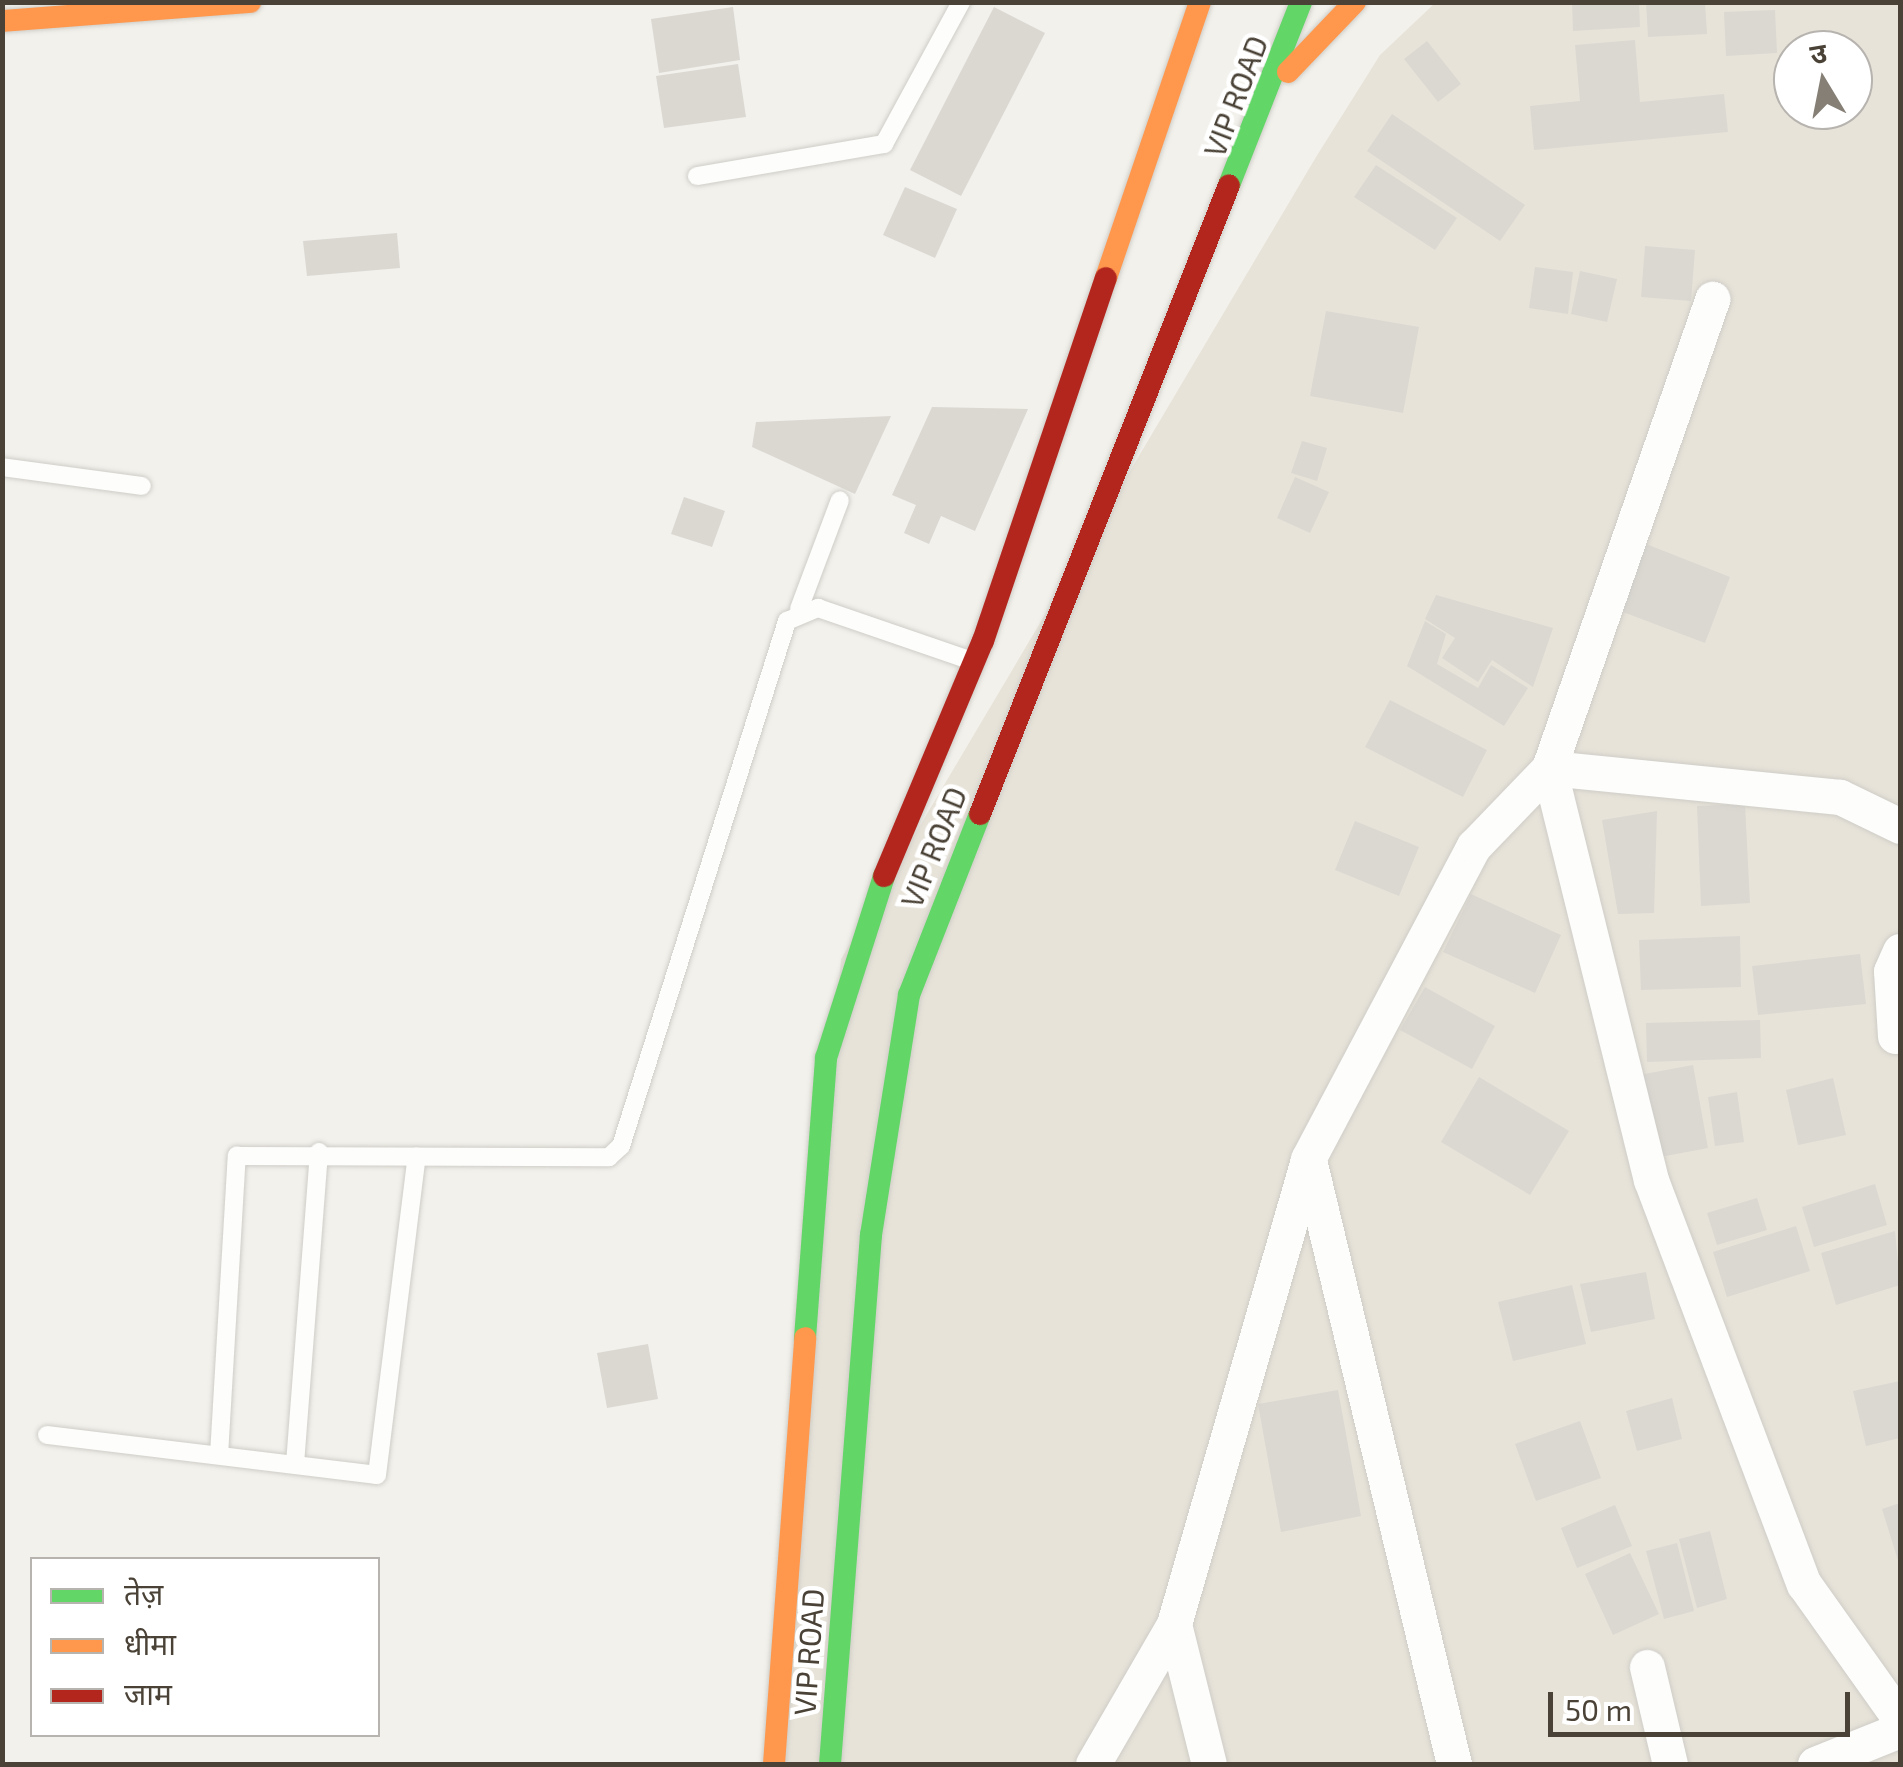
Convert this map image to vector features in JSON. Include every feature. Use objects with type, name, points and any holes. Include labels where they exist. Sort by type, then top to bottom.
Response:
[{"type":"main road","points":[[2,21],[250,2]]},
{"type":"main road","points":[[1138,193],[1182,26],[1178,2]]},
{"type":"main road","name":"VIP ROAD","points":[[774,1764],[826,1058],[858,936],[974,662],[1138,193],[1200,2]]},
{"type":"main road","name":"VIP ROAD","points":[[830,1764],[871,1235],[908,995],[1271,92],[1301,2]]},
{"type":"main road","points":[[1271,92],[1355,2]]},
{"type":"street","points":[[1094,1764],[1174,1624],[1308,1160],[1474,846],[1550,768],[1712,299]]},
{"type":"street","points":[[1550,768],[1840,796],[1900,826]]},
{"type":"street","points":[[1550,768],[1651,1180],[1804,1584],[1900,1719]]},
{"type":"street","points":[[1895,1036],[1891,971],[1900,951]]},
{"type":"street","points":[[1308,1160],[1454,1764]]},
{"type":"street","points":[[1174,1624],[1210,1764]]},
{"type":"street","points":[[1647,1667],[1670,1764]]},
{"type":"street","points":[[1815,1764],[1900,1730]]},
{"type":"lane","points":[[696,176],[884,144],[961,2]]},
{"type":"lane","points":[[2,467],[142,486]]},
{"type":"lane","points":[[219,1455],[232,1170],[247,1150],[594,1162],[622,1146],[787,621],[799,609],[840,500]]},
{"type":"lane","points":[[799,609],[974,662]]},
{"type":"lane","points":[[295,1464],[319,1152]]},
{"type":"lane","points":[[48,1435],[377,1475],[385,1464],[417,1156]]},
{"type":"shaded area","points":[[1435,3],[1900,3],[1900,1764],[775,1764],[841,959],[1380,55]]},
{"type":"building","points":[[1572,2],[1639,2],[1640,27],[1573,31]]},
{"type":"building","points":[[1646,2],[1705,2],[1707,34],[1648,37]]},
{"type":"building","points":[[733,7],[740,60],[659,73],[651,19]]},
{"type":"building","points":[[994,7],[1045,33],[961,196],[910,170]]},
{"type":"building","points":[[1775,10],[1773,53],[1726,56],[1724,12]]},
{"type":"building","points":[[1635,40],[1640,102],[1724,94],[1728,132],[1534,150],[1530,106],[1580,101],[1575,45]]},
{"type":"building","points":[[1427,41],[1461,84],[1438,102],[1404,59]]},
{"type":"building","points":[[738,64],[746,117],[664,128],[656,76]]},
{"type":"building","points":[[1392,114],[1525,205],[1500,241],[1367,151]]},
{"type":"building","points":[[1376,165],[1457,218],[1435,250],[1354,197]]},
{"type":"building","points":[[905,187],[957,209],[935,258],[883,235]]},
{"type":"building","points":[[397,233],[400,268],[307,276],[303,241]]},
{"type":"building","points":[[1645,246],[1695,250],[1691,301],[1641,297]]},
{"type":"building","points":[[1535,267],[1573,272],[1568,314],[1529,308]]},
{"type":"building","points":[[1580,271],[1617,279],[1607,322],[1571,314]]},
{"type":"building","points":[[1326,311],[1419,327],[1403,413],[1310,396]]},
{"type":"building","points":[[932,407],[1028,409],[975,531],[941,516],[929,544],[904,533],[916,505],[892,495]]},
{"type":"building","points":[[891,416],[855,494],[752,447],[756,422]]},
{"type":"building","points":[[1302,441],[1327,448],[1317,481],[1291,473]]},
{"type":"building","points":[[1295,477],[1329,492],[1310,533],[1277,518]]},
{"type":"building","points":[[684,497],[725,511],[712,547],[671,534]]},
{"type":"building","points":[[1641,542],[1730,577],[1705,643],[1615,609]]},
{"type":"building","points":[[1436,595],[1553,628],[1533,687],[1492,660],[1478,682],[1442,658],[1455,638],[1425,619]]},
{"type":"building","points":[[1425,621],[1446,634],[1437,664],[1478,688],[1491,665],[1528,688],[1504,726],[1407,666]]},
{"type":"building","points":[[1390,700],[1487,750],[1463,797],[1365,747]]},
{"type":"building","points":[[1745,804],[1750,903],[1701,906],[1697,806]]},
{"type":"building","points":[[1657,811],[1654,913],[1618,914],[1602,820]]},
{"type":"building","points":[[1355,821],[1419,847],[1399,896],[1335,870]]},
{"type":"building","points":[[1471,894],[1561,935],[1535,993],[1443,952]]},
{"type":"building","points":[[1740,936],[1741,987],[1641,990],[1639,940]]},
{"type":"building","points":[[1860,954],[1866,1004],[1758,1015],[1752,966]]},
{"type":"building","points":[[1425,987],[1495,1026],[1472,1069],[1400,1030]]},
{"type":"building","points":[[1760,1020],[1761,1058],[1647,1062],[1646,1023]]},
{"type":"building","points":[[1693,1065],[1708,1148],[1655,1158],[1639,1075]]},
{"type":"building","points":[[1479,1077],[1569,1131],[1530,1195],[1441,1142]]},
{"type":"building","points":[[1833,1078],[1846,1135],[1798,1145],[1786,1090]]},
{"type":"building","points":[[1737,1092],[1744,1142],[1715,1146],[1708,1097]]},
{"type":"building","points":[[1875,1184],[1887,1225],[1814,1247],[1802,1207]]},
{"type":"building","points":[[1757,1198],[1767,1230],[1717,1245],[1707,1213]]},
{"type":"building","points":[[1796,1226],[1810,1271],[1727,1297],[1713,1252]]},
{"type":"building","points":[[1895,1231],[1900,1285],[1836,1305],[1821,1253]]},
{"type":"building","points":[[1646,1272],[1655,1319],[1591,1332],[1580,1284]]},
{"type":"building","points":[[1572,1285],[1586,1344],[1513,1361],[1498,1302]]},
{"type":"building","points":[[648,1344],[658,1399],[607,1408],[597,1353]]},
{"type":"building","points":[[1900,1381],[1900,1438],[1866,1446],[1853,1391]]},
{"type":"building","points":[[1338,1390],[1361,1516],[1281,1532],[1258,1404]]},
{"type":"building","points":[[1672,1398],[1682,1439],[1637,1451],[1626,1411]]},
{"type":"building","points":[[1580,1421],[1601,1478],[1536,1501],[1515,1444]]},
{"type":"building","points":[[1900,1503],[1900,1567],[1882,1509]]},
{"type":"building","points":[[1615,1505],[1632,1546],[1577,1568],[1561,1528]]},
{"type":"building","points":[[1710,1531],[1727,1599],[1697,1608],[1679,1539]]},
{"type":"building","points":[[1677,1543],[1694,1611],[1664,1619],[1646,1551]]},
{"type":"building","points":[[1630,1553],[1659,1614],[1613,1635],[1585,1574]]},
{"type":"traffic: fast","points":[[1229,185],[1301,2]]},
{"type":"traffic: fast","points":[[830,1764],[871,1235],[909,995],[980,814]]},
{"type":"traffic: fast","points":[[805,1338],[826,1058],[884,876]]},
{"type":"traffic: slow","points":[[2,21],[250,2]]},
{"type":"traffic: slow","points":[[1106,278],[1200,2]]},
{"type":"traffic: slow","points":[[1288,72],[1355,2]]},
{"type":"traffic: slow","points":[[774,1764],[805,1338]]},
{"type":"traffic: jam","points":[[980,814],[1229,185]]},
{"type":"traffic: jam","points":[[884,876],[983,641],[1106,278]]}]
